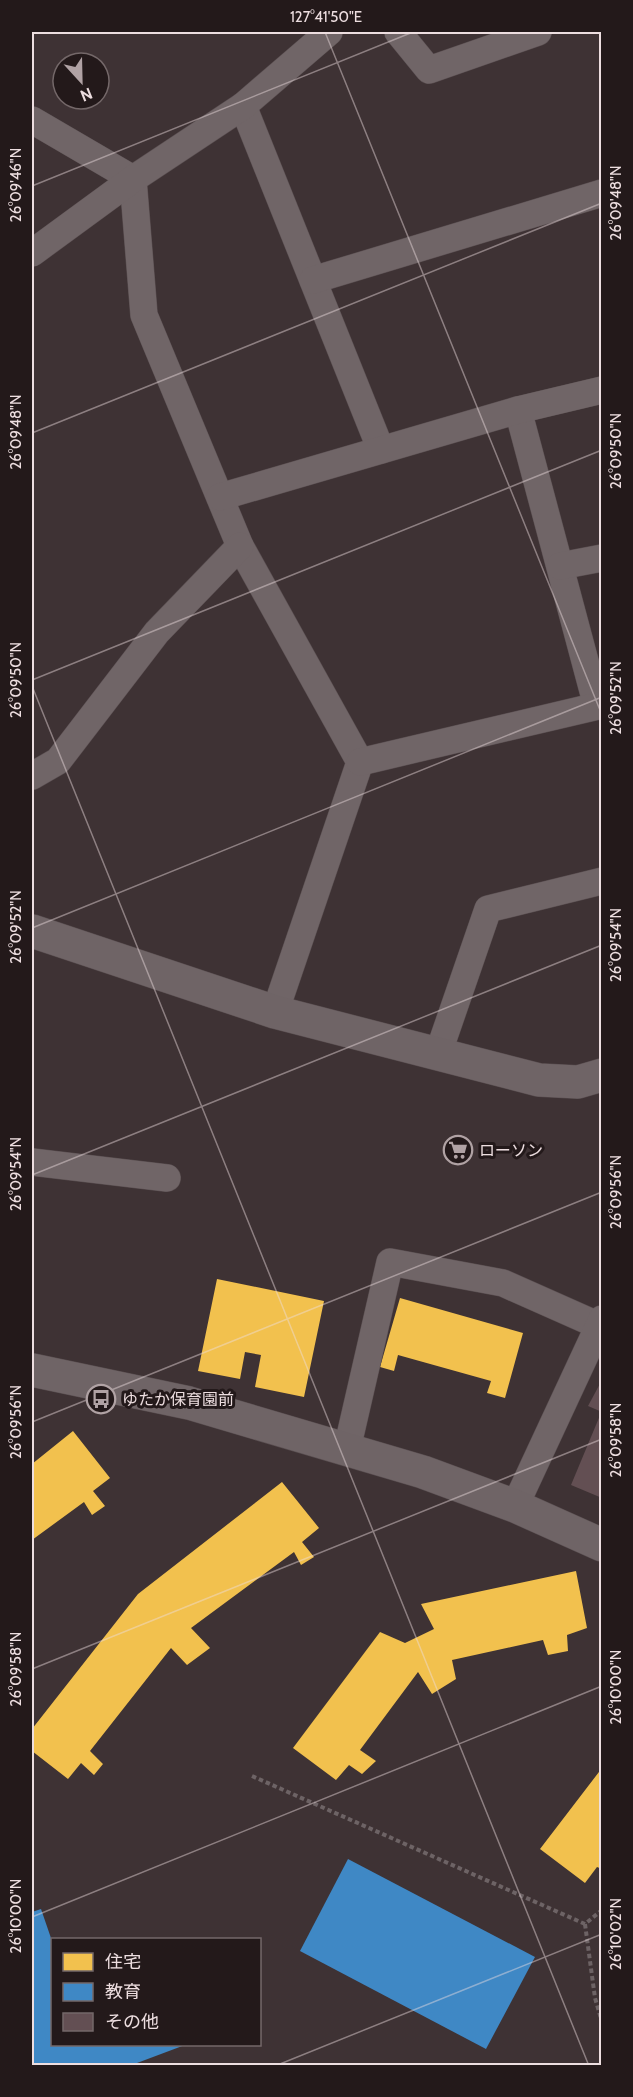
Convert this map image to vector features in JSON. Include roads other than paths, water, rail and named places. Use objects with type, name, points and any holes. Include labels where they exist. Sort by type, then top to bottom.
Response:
[{"type":"street","points":[[32,253],[133,179],[243,106],[329,32]]},
{"type":"street","points":[[398,32],[429,70],[538,32]]},
{"type":"street","points":[[243,106],[381,450]]},
{"type":"street","points":[[32,120],[133,179]]},
{"type":"street","points":[[133,179],[144,315],[240,546],[360,762],[275,1012]]},
{"type":"street","points":[[313,280],[602,192]]},
{"type":"street","points":[[220,497],[518,410],[602,390]]},
{"type":"street","points":[[360,762],[599,705],[518,410]]},
{"type":"street","points":[[32,776],[58,761],[157,632],[240,546]]},
{"type":"street","points":[[560,566],[602,558]]},
{"type":"street","points":[[438,1054],[488,909],[602,881]]},
{"type":"street","points":[[32,931],[275,1012],[538,1080],[578,1082],[602,1075]]},
{"type":"street","points":[[32,1161],[167,1178]]},
{"type":"street","points":[[347,1449],[390,1262],[503,1283],[601,1324],[515,1506]]},
{"type":"street","points":[[32,1370],[189,1403],[423,1472],[515,1506],[602,1545]]},
{"type":"place","name":"ローソン","points":[[458,1150]]},
{"type":"place","name":"ゆたか保育園前","points":[[101,1399]]}]
